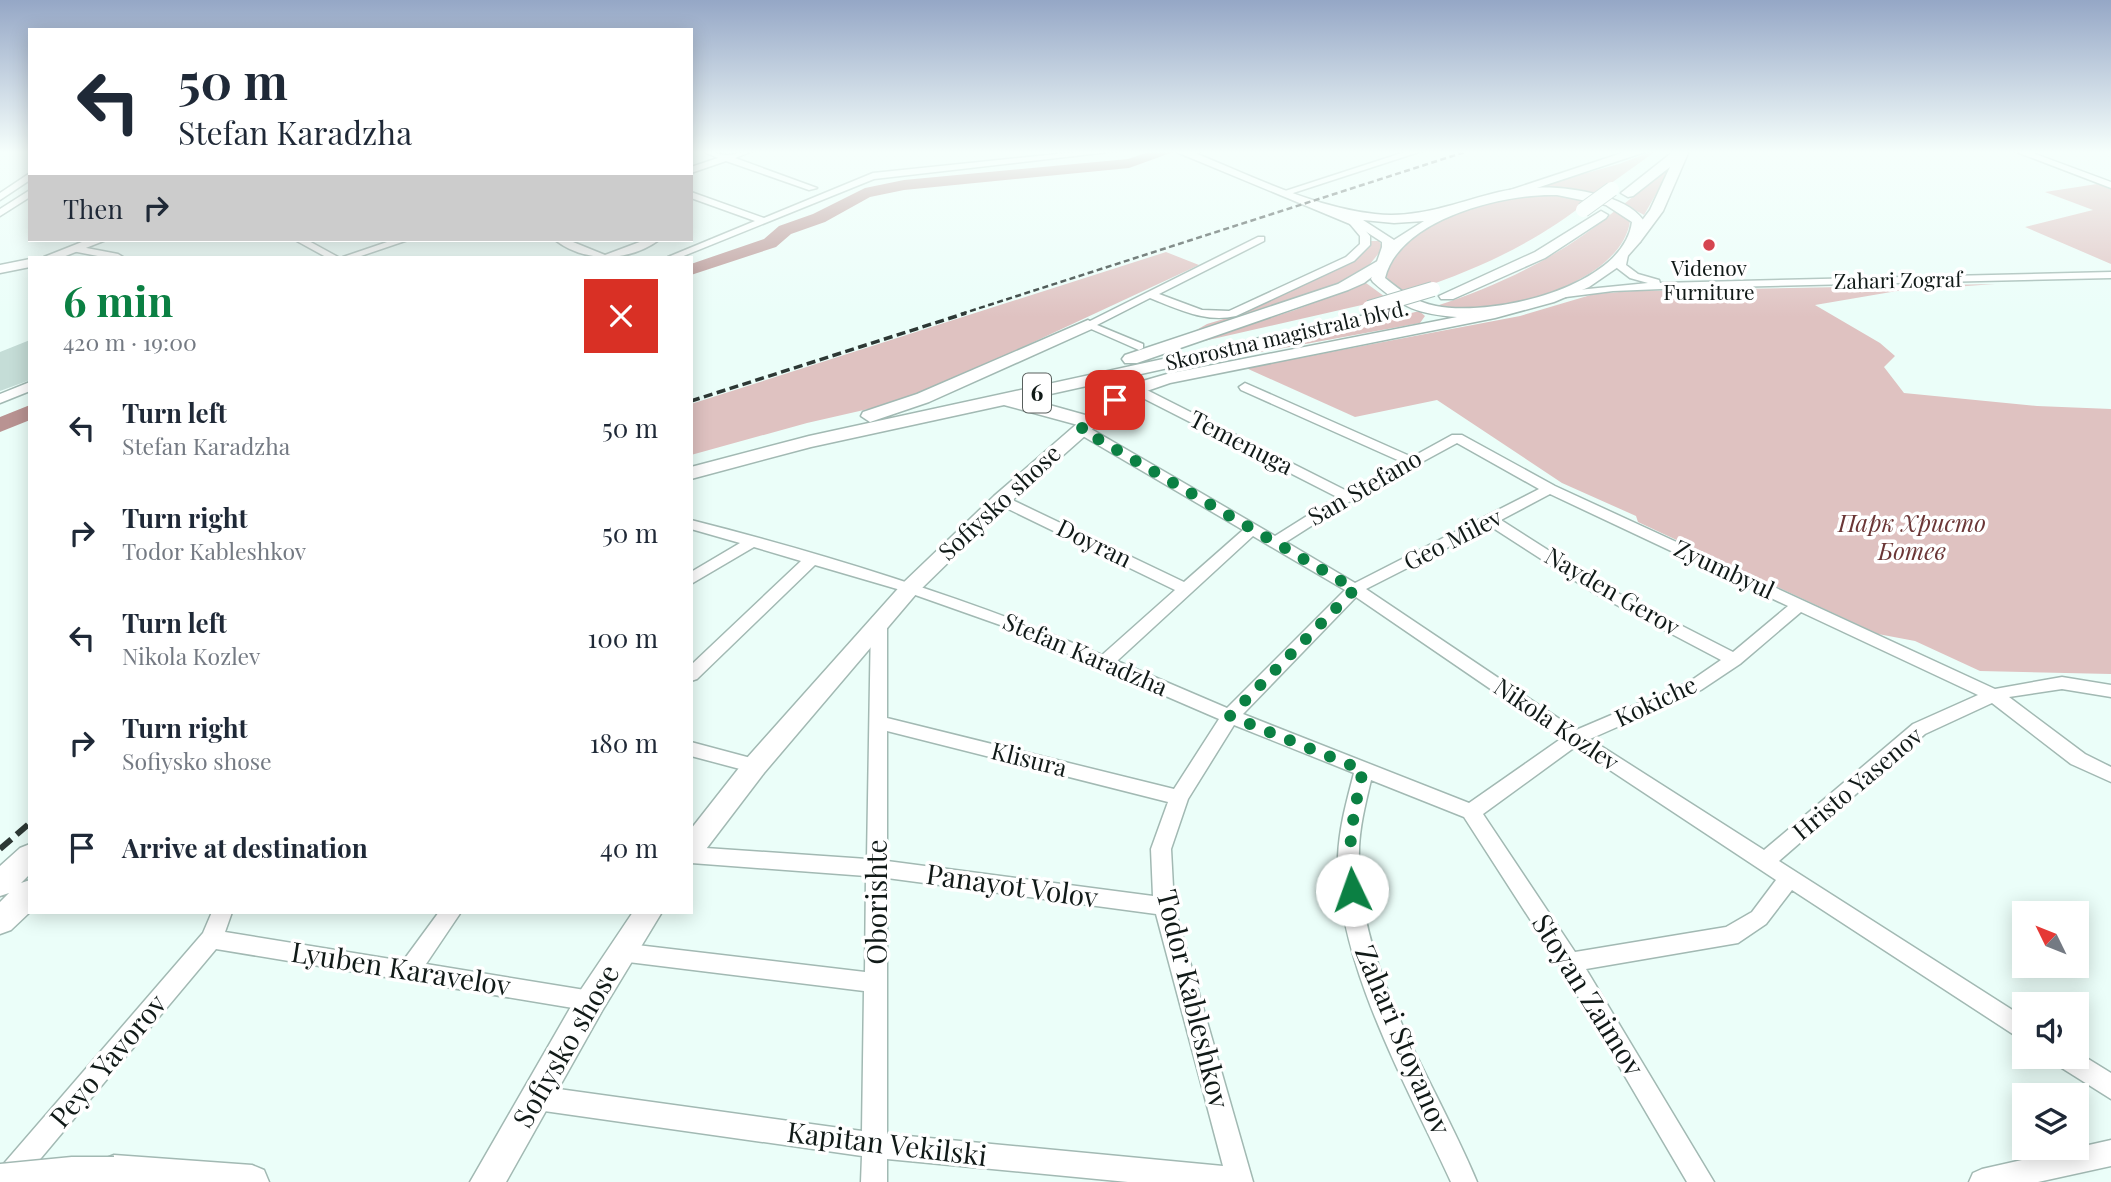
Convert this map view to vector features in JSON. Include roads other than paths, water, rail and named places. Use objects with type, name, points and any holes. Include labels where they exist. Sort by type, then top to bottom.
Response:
[{"type":"highway","name":"Skorostna magistrala blvd.","points":[[1440,292],[1524,251],[1588,206]]},
{"type":"highway","name":"Skorostna magistrala blvd.","points":[[693,472],[753,455],[1377,312],[1540,256],[1612,206]]},
{"type":"highway","points":[[1635,239],[1658,206]]},
{"type":"highway","points":[[1108,367],[1343,287],[1359,280],[1383,261]]},
{"type":"highway","name":"Skorostna magistrala blvd.","points":[[693,459],[757,441],[870,416],[1377,312]]},
{"type":"highway","points":[[870,416],[923,398],[1087,325]]},
{"type":"highway","points":[[950,412],[1022,404],[1085,425]]},
{"type":"highway","points":[[0,884],[28,858]]},
{"type":"highway","points":[[0,921],[28,894]]},
{"type":"main road","points":[[1322,206],[1350,218],[1388,240],[1389,247],[1378,279],[1384,287],[1410,302],[1426,307],[1458,313],[1494,314],[1558,295],[1585,282],[1623,255],[1635,239],[1638,221],[1630,212],[1618,206]]},
{"type":"main road","points":[[1383,261],[1402,241],[1428,223],[1469,206]]},
{"type":"main road","points":[[1327,208],[1359,216],[1395,219],[1417,219],[1458,210]]},
{"type":"main road","points":[[54,256],[93,242]]},
{"type":"main road","points":[[0,269],[28,263]]},
{"type":"main road","points":[[1415,329],[1433,320],[1434,317],[1426,307]]},
{"type":"main road","name":"Sofiysko shose","points":[[693,846],[755,766],[910,588],[1001,500],[1115,400],[1135,389],[1167,379],[1494,314]]},
{"type":"main road","name":"Sofiysko shose","points":[[487,1182],[591,1001],[647,914]]},
{"type":"main road","points":[[0,1179],[73,1172],[114,1172],[252,1182]]},
{"type":"street","points":[[722,206],[764,221]]},
{"type":"street","points":[[676,256],[799,206]]},
{"type":"street","points":[[1151,295],[1211,316],[1232,314],[1350,259],[1365,245],[1365,236],[1350,218]]},
{"type":"street","points":[[1087,325],[1261,239]]},
{"type":"street","points":[[304,242],[331,256]]},
{"type":"street","points":[[351,256],[397,242]]},
{"type":"street","points":[[565,242],[599,256]]},
{"type":"street","points":[[611,256],[649,242]]},
{"type":"street","points":[[76,248],[113,256]]},
{"type":"street","name":"Zahari Zograf","points":[[1623,255],[1621,266],[1634,276],[1685,285]]},
{"type":"street","name":"Zahari Zograf","points":[[1558,295],[1602,289],[1685,285],[2111,275]]},
{"type":"street","points":[[1087,325],[1139,346]]},
{"type":"street","points":[[0,399],[28,387]]},
{"type":"street","points":[[1245,387],[1411,461]]},
{"type":"street","name":"Temenuga","points":[[1135,389],[1347,497]]},
{"type":"street","name":"Nikola Kozlev","points":[[1085,425],[1252,529],[1355,589],[1575,738],[2012,1023]]},
{"type":"street","name":"San Stefano","points":[[1276,542],[1347,497],[1457,438]]},
{"type":"street","name":"Zyumbyul","points":[[1457,438],[1550,489],[1994,695],[2078,760],[2111,775]]},
{"type":"street","name":"Geo Milev","points":[[1355,589],[1550,489]]},
{"type":"street","name":"Doyran","points":[[1001,500],[1186,589]]},
{"type":"street","name":"Nayden Gerov","points":[[1492,521],[1600,590],[1734,660]]},
{"type":"street","name":"Stefan Karadzha","points":[[693,525],[910,588],[1009,622],[1230,716],[1471,812]]},
{"type":"street","points":[[1104,663],[1252,529]]},
{"type":"street","points":[[693,578],[754,541]]},
{"type":"street","points":[[693,673],[811,560]]},
{"type":"street","name":"Todor Kableshkov","points":[[1239,1181],[1164,906],[1161,849],[1179,798],[1230,716],[1355,589]]},
{"type":"street","name":"Kokiche","points":[[1471,812],[1575,738],[1695,686],[1734,660],[1799,605]]},
{"type":"street","name":"Oborishte","points":[[874,1182],[879,621]]},
{"type":"street","name":"Hristo Yasenov","points":[[1764,862],[1919,729],[1994,695],[2062,683],[2111,691]]},
{"type":"street","name":"Klisura","points":[[878,722],[1179,798]]},
{"type":"street","points":[[693,750],[755,766]]},
{"type":"street","name":"Zahari Stoyanov","points":[[1363,770],[1353,815],[1349,869],[1358,931],[1383,1005],[1464,1182]]},
{"type":"street","name":"Stoyan Zaimov","points":[[1471,812],[1570,962],[1701,1182]]},
{"type":"street","name":"Panayot Volov","points":[[693,855],[877,868],[1164,906]]},
{"type":"street","name":"Hristo Yasenov","points":[[1570,962],[1730,936],[1759,918],[1789,879]]},
{"type":"street","name":"Peyo Yavorov","points":[[6,1182],[211,939],[221,914]]},
{"type":"street","points":[[409,970],[450,914]]},
{"type":"street","name":"Lyuben Karavelov","points":[[211,939],[591,1001]]},
{"type":"street","points":[[620,953],[876,983]]},
{"type":"street","points":[[2083,1069],[2111,1087]]},
{"type":"street","name":"Kapitan Vekilski","points":[[537,1098],[875,1145],[1239,1181]]},
{"type":"street","points":[[1982,1182],[2111,1153]]},
{"type":"waterway","points":[[693,269],[770,243],[785,230],[819,218],[841,206]]},
{"type":"waterway","points":[[0,425],[28,413]]},
{"type":"railway","points":[[961,314],[1296,206]]},
{"type":"railway","points":[[693,400],[966,313]]},
{"type":"railway","points":[[0,849],[28,825]]},
{"type":"place","name":"Videnov Furniture","points":[[1709,245]]},
{"type":"park label","name":"Парк Христо Ботев","points":[[1912,538]]}]
